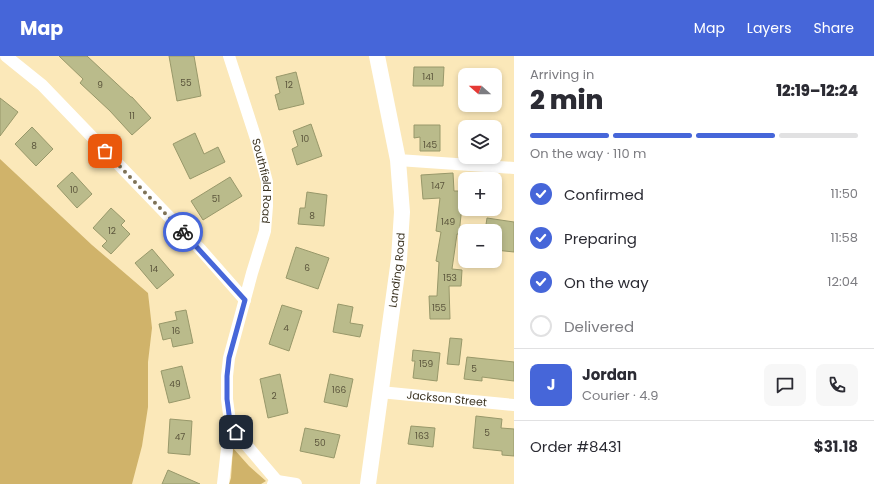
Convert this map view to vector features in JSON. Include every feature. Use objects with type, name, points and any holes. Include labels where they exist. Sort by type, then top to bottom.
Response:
[{"type":"street","points":[[6,56],[42,85],[200,250],[245,300]]},
{"type":"street","name":"Southfield Road","points":[[229,56],[256,139],[267,182],[267,206],[265,231],[229,358],[227,399],[230,422],[275,482]]},
{"type":"street","name":"Landing Road","points":[[368,484],[399,259],[402,212],[398,160],[377,56]]},
{"type":"street","points":[[398,160],[514,168]]},
{"type":"street","name":"Jackson Street","points":[[380,392],[514,405]]},
{"type":"street","points":[[223,484],[230,422]]},
{"type":"street","points":[[275,482],[296,484]]},
{"type":"shaded area","points":[[0,159],[92,245],[148,293],[152,328],[148,362],[148,407],[142,446],[132,484],[0,484]]},
{"type":"shaded area","points":[[233,448],[249,466],[266,481],[261,484],[229,484],[231,478]]},
{"type":"building","points":[[59,56],[87,56],[132,97],[151,118],[132,135],[110,111],[80,83],[83,79]]},
{"type":"building","points":[[169,56],[194,56],[201,96],[177,101]]},
{"type":"building","points":[[414,67],[444,67],[443,86],[413,86]]},
{"type":"building","points":[[296,72],[304,104],[279,110],[275,95],[280,93],[276,77]]},
{"type":"building","points":[[0,98],[18,112],[0,136]]},
{"type":"building","points":[[311,124],[322,156],[297,165],[292,149],[298,146],[293,131]]},
{"type":"building","points":[[414,125],[440,125],[440,151],[420,151],[420,137],[414,138]]},
{"type":"building","points":[[32,127],[53,149],[36,166],[15,144]]},
{"type":"building","points":[[195,133],[204,154],[218,147],[225,162],[190,179],[173,144]]},
{"type":"building","points":[[72,172],[92,194],[77,208],[57,186]]},
{"type":"building","points":[[453,173],[454,191],[458,191],[458,216],[461,216],[460,224],[458,224],[458,234],[452,269],[462,270],[461,286],[449,286],[450,319],[430,319],[429,296],[437,296],[439,262],[436,261],[441,232],[436,231],[440,198],[423,199],[421,175]]},
{"type":"building","points":[[230,177],[242,196],[203,220],[191,201]]},
{"type":"building","points":[[307,192],[327,195],[324,226],[298,224],[300,208],[305,208]]},
{"type":"building","points":[[111,208],[125,221],[121,225],[130,234],[111,254],[102,246],[107,241],[93,228]]},
{"type":"building","points":[[487,218],[514,222],[514,252],[502,251],[502,224],[486,224]]},
{"type":"building","points":[[296,247],[329,258],[318,289],[286,278]]},
{"type":"building","points":[[152,249],[174,275],[157,289],[135,263]]},
{"type":"building","points":[[338,304],[353,307],[350,323],[363,325],[360,337],[333,332]]},
{"type":"building","points":[[282,305],[302,311],[289,351],[269,344]]},
{"type":"building","points":[[186,310],[193,343],[173,347],[171,338],[163,340],[159,324],[177,320],[175,312]]},
{"type":"building","points":[[450,338],[462,339],[459,365],[447,364]]},
{"type":"building","points":[[413,350],[440,353],[437,381],[413,378],[415,361],[412,361]]},
{"type":"building","points":[[467,357],[514,362],[514,381],[482,377],[482,381],[464,379]]},
{"type":"building","points":[[182,366],[190,398],[169,403],[161,371]]},
{"type":"building","points":[[280,374],[288,413],[268,418],[260,379]]},
{"type":"building","points":[[330,374],[353,379],[347,407],[324,402]]},
{"type":"building","points":[[476,416],[502,419],[501,428],[514,429],[514,456],[502,455],[502,451],[473,448]]},
{"type":"building","points":[[170,419],[192,421],[190,455],[168,453]]},
{"type":"building","points":[[411,426],[435,428],[433,447],[408,444]]},
{"type":"building","points":[[305,428],[340,435],[334,458],[300,451]]},
{"type":"building","points":[[168,470],[200,484],[162,484]]},
{"type":"way so far","points":[[105,151],[183,232]]},
{"type":"route","points":[[183,232],[245,300],[229,358],[227,376],[227,399],[230,422],[236,432]]}]
